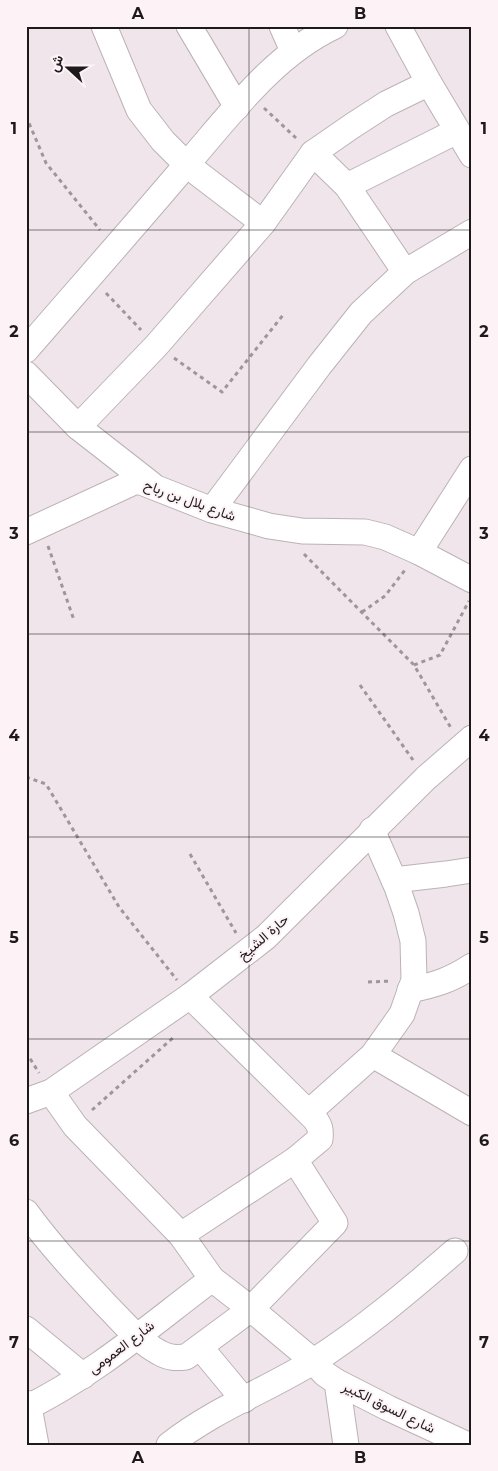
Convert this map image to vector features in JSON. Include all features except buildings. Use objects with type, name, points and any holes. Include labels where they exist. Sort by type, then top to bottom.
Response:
[{"type":"street","points":[[104,26],[140,110],[164,141],[187,165],[263,224]]},
{"type":"street","points":[[189,26],[243,100]]},
{"type":"street","points":[[282,26],[293,51]]},
{"type":"street","points":[[26,350],[243,100],[293,51],[317,34],[335,26]]},
{"type":"street","points":[[398,26],[429,83],[472,154]]},
{"type":"street","points":[[78,427],[156,346],[263,224],[313,153],[386,104],[429,83]]},
{"type":"street","points":[[347,186],[457,131]]},
{"type":"street","points":[[313,153],[347,186],[405,272]]},
{"type":"street","points":[[212,510],[319,366],[361,313],[405,272],[472,232]]},
{"type":"street","points":[[26,374],[78,427],[152,484]]},
{"type":"street","points":[[419,552],[472,469]]},
{"type":"street","name":"شارع بلال بن رباح","points":[[34,529],[134,482],[141,482],[152,484],[212,510],[269,526],[302,532],[365,532],[385,537],[419,552],[472,580]]},
{"type":"street","name":"حارة الشيخ","points":[[26,1102],[51,1092],[190,996],[248,952],[266,937],[426,778],[467,742]]},
{"type":"street","points":[[309,1112],[374,1055],[402,1014],[414,980],[412,941],[406,913],[372,830]]},
{"type":"street","points":[[394,880],[472,870]]},
{"type":"street","points":[[410,990],[438,984],[458,976],[472,966]]},
{"type":"street","points":[[181,1235],[295,1160],[320,1139],[320,1125],[309,1112],[190,996]]},
{"type":"street","points":[[374,1055],[472,1113]]},
{"type":"street","name":"شارع السوق الكبير","points":[[51,1092],[75,1126],[181,1235],[212,1279],[251,1309],[337,1382],[464,1444]]},
{"type":"street","points":[[26,1212],[71,1267],[136,1336],[159,1353],[173,1358],[186,1357],[251,1309],[335,1224],[295,1160]]},
{"type":"street","points":[[169,1445],[208,1420],[313,1361],[415,1287],[456,1251]]},
{"type":"street","name":"شارع العمومى","points":[[27,1406],[54,1394],[83,1376],[212,1279]]},
{"type":"street","points":[[26,1329],[83,1376]]},
{"type":"street","points":[[200,1347],[244,1400]]},
{"type":"street","points":[[337,1382],[346,1445]]},
{"type":"street","points":[[27,1406],[36,1445]]},
{"type":"path","points":[[243,100],[313,153]]},
{"type":"path","points":[[26,116],[46,163],[105,236]]},
{"type":"path","points":[[90,276],[156,346],[222,392],[283,315]]},
{"type":"path","points":[[34,529],[74,620]]},
{"type":"path","points":[[302,532],[298,548],[414,665],[467,742]]},
{"type":"path","points":[[362,612],[385,596],[419,552]]},
{"type":"path","points":[[414,665],[440,654],[472,596]]},
{"type":"path","points":[[360,685],[426,778]]},
{"type":"path","points":[[26,777],[46,784],[119,907],[190,996]]},
{"type":"path","points":[[190,854],[248,952]]},
{"type":"path","points":[[75,1126],[176,1036]]}]
